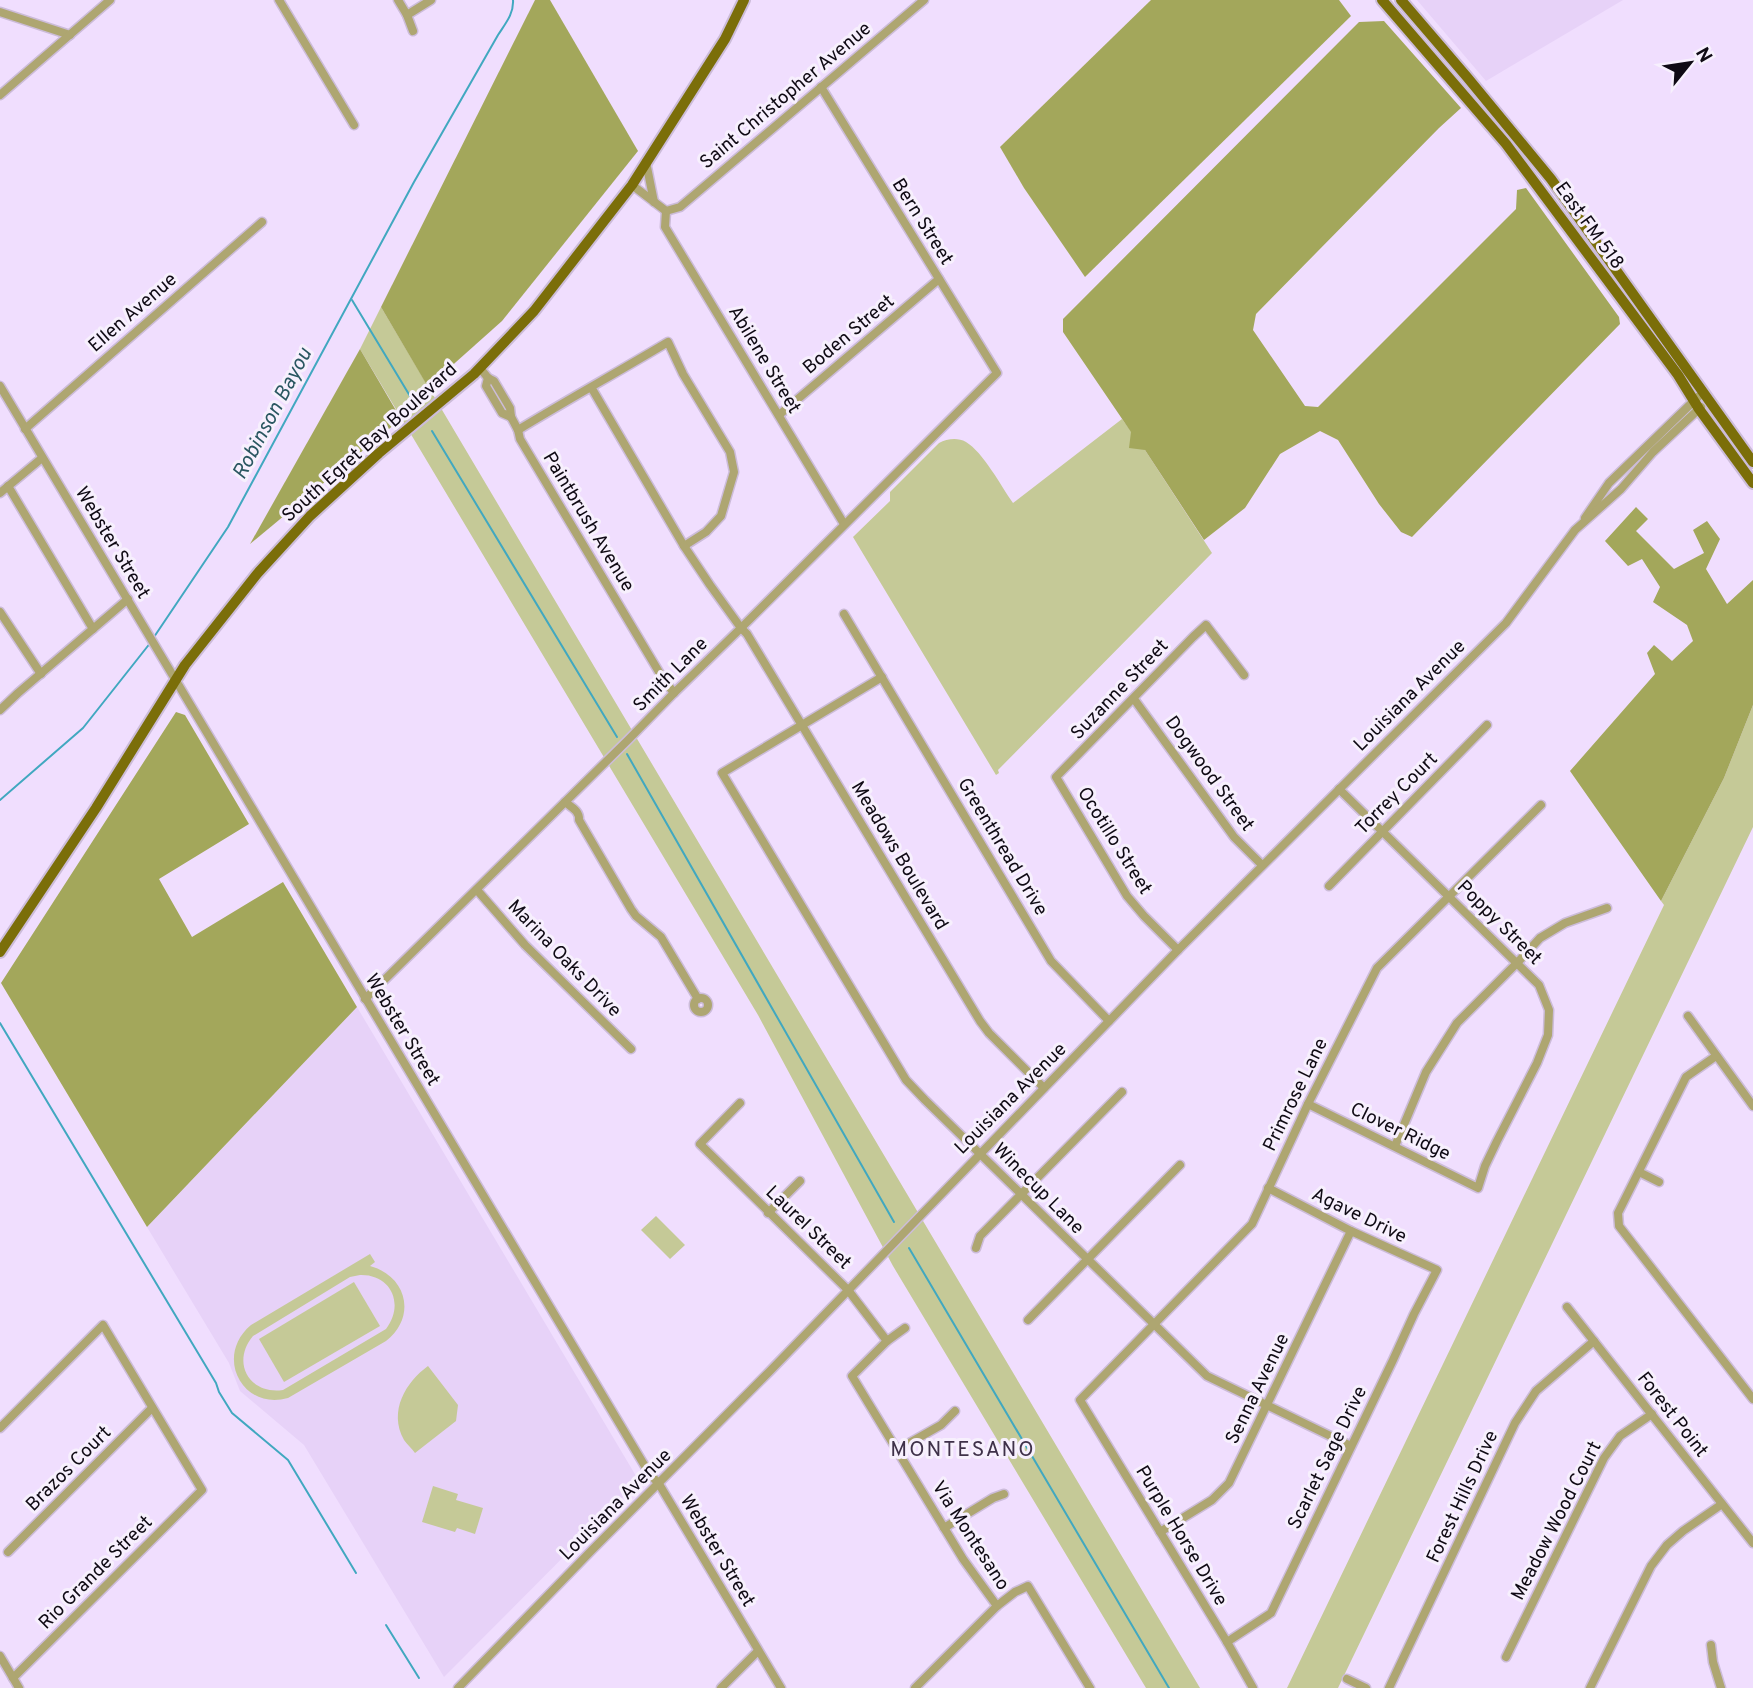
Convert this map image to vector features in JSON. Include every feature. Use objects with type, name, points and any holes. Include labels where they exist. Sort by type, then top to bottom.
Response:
[{"type":"main road","name":"South Egret Bay Boulevard","points":[[0,952],[96,808],[185,666],[257,574],[310,516],[379,453],[480,368],[534,311],[632,185],[725,39],[744,0]]},
{"type":"main road","name":"East FM 518","points":[[1382,0],[1506,144],[1678,375],[1753,483]]},
{"type":"main road","name":"East FM 518","points":[[1401,0],[1551,179],[1753,462]]},
{"type":"main road","points":[[1405,24],[1416,16]]},
{"type":"main road","points":[[1456,85],[1467,77]]},
{"type":"main road","points":[[1539,188],[1551,179]]},
{"type":"main road","points":[[1615,292],[1626,283]]},
{"type":"street","points":[[0,95],[110,0]]},
{"type":"street","points":[[279,0],[354,125]]},
{"type":"street","points":[[398,0],[412,31]]},
{"type":"street","points":[[407,15],[432,0]]},
{"type":"street","name":"Saint Christopher Avenue","points":[[666,211],[680,208],[924,0]]},
{"type":"street","points":[[0,12],[70,35]]},
{"type":"street","name":"Bern Street","points":[[821,88],[997,373]]},
{"type":"street","points":[[646,162],[654,202]]},
{"type":"street","points":[[632,185],[666,211]]},
{"type":"street","name":"Abilene Street","points":[[666,211],[665,227],[844,524]]},
{"type":"street","name":"Ellen Avenue","points":[[25,429],[261,222]]},
{"type":"street","name":"Boden Street","points":[[779,415],[939,279]]},
{"type":"street","points":[[518,430],[668,342],[683,374],[730,452],[734,472],[721,516],[706,532],[684,546]]},
{"type":"street","name":"Paintbrush Avenue","points":[[480,368],[494,381],[510,408],[510,417],[520,439],[674,693]]},
{"type":"street","name":"Smith Lane","points":[[365,999],[568,805],[674,693],[997,373]]},
{"type":"street","name":"Webster Street","points":[[0,386],[780,1688]]},
{"type":"street","name":"Meadows Boulevard","points":[[592,387],[684,546],[747,634],[980,1021],[1044,1088]]},
{"type":"street","name":"Louisiana Avenue","points":[[458,1688],[1178,950],[1506,623],[1580,526],[1621,489],[1706,396]]},
{"type":"street","points":[[0,493],[42,458]]},
{"type":"street","points":[[8,486],[93,629]]},
{"type":"street","points":[[0,710],[128,599]]},
{"type":"street","points":[[0,612],[41,674]]},
{"type":"street","name":"Greenthread Drive","points":[[844,614],[1051,961],[1110,1021]]},
{"type":"street","name":"Suzanne Street","points":[[1056,777],[1206,625],[1244,675]]},
{"type":"street","points":[[802,725],[882,677]]},
{"type":"street","name":"Dogwood Street","points":[[1134,699],[1234,837],[1262,865]]},
{"type":"street","name":"Winecup Lane","points":[[802,725],[722,773],[906,1080],[1207,1376],[1351,1446]]},
{"type":"street","name":"Torrey Court","points":[[1329,886],[1487,725]]},
{"type":"street","name":"Ocotillo Street","points":[[1056,777],[1127,896],[1178,950]]},
{"type":"street","name":"Poppy Street","points":[[1339,789],[1518,962],[1539,985],[1549,1010],[1548,1035],[1537,1063],[1485,1166],[1478,1188]]},
{"type":"street","points":[[568,805],[575,810],[631,909],[661,937],[698,999]]},
{"type":"street","name":"Primrose Lane","points":[[1080,1400],[1252,1224],[1308,1104],[1377,968],[1541,805]]},
{"type":"street","name":"Marina Oaks Drive","points":[[477,890],[525,945],[631,1049]]},
{"type":"street","points":[[1395,1146],[1426,1072],[1457,1023],[1539,938],[1565,923],[1607,908]]},
{"type":"street","points":[[1688,1016],[1753,1107]]},
{"type":"street","points":[[1716,1056],[1686,1077],[1618,1213],[1619,1226],[1753,1399]]},
{"type":"street","points":[[976,1248],[980,1236],[1122,1092]]},
{"type":"street","name":"Laurel Street","points":[[740,1103],[700,1144],[848,1290],[887,1341]]},
{"type":"street","name":"Clover Ridge","points":[[1308,1104],[1478,1188]]},
{"type":"street","points":[[1028,1320],[1180,1165]]},
{"type":"street","points":[[1639,1172],[1659,1182]]},
{"type":"street","points":[[768,1213],[800,1181]]},
{"type":"street","name":"Agave Drive","points":[[1268,1188],[1351,1231],[1437,1270]]},
{"type":"street","name":"Senna Avenue","points":[[1160,1532],[1212,1500],[1229,1483],[1351,1231]]},
{"type":"street","name":"Scarlet Sage Drive","points":[[1227,1642],[1271,1613],[1413,1314],[1437,1270]]},
{"type":"street","name":"Forest Point","points":[[1567,1307],[1753,1543]]},
{"type":"street","points":[[0,1428],[103,1325],[152,1408]]},
{"type":"street","points":[[887,1341],[905,1328]]},
{"type":"street","name":"Via Montesano","points":[[887,1341],[852,1376],[944,1528],[997,1606]]},
{"type":"street","name":"Forest Hills Drive","points":[[1389,1688],[1515,1423],[1536,1391],[1594,1341]]},
{"type":"street","name":"Purple Horse Drive","points":[[1080,1400],[1253,1688]]},
{"type":"street","name":"Rio Grande Street","points":[[13,1678],[202,1490],[152,1408]]},
{"type":"street","name":"Brazos Court","points":[[8,1552],[152,1408]]},
{"type":"street","points":[[897,1450],[941,1425],[955,1411]]},
{"type":"street","name":"Meadow Wood Court","points":[[1506,1657],[1604,1458],[1620,1436],[1652,1415]]},
{"type":"street","points":[[944,1528],[1004,1494]]},
{"type":"street","points":[[1590,1688],[1651,1566],[1675,1538],[1722,1504]]},
{"type":"street","points":[[915,1688],[997,1606],[1028,1586],[1090,1688]]},
{"type":"street","points":[[1711,1645],[1721,1688]]},
{"type":"street","points":[[721,1688],[758,1651]]},
{"type":"street","points":[[0,1656],[19,1688]]},
{"type":"street","points":[[1347,1679],[1366,1688]]},
{"type":"shaded area","points":[[1417,0],[1623,0],[1486,81]]},
{"type":"shaded area","points":[[357,1007],[639,1481],[444,1677],[304,1445],[240,1391],[229,1363],[147,1227]]},
{"type":"green space","points":[[535,0],[550,0],[638,151],[502,321],[428,387],[381,307]]},
{"type":"green space","points":[[1151,0],[1339,0],[1351,16],[1085,277],[1024,188],[1000,147]]},
{"type":"green space","points":[[1384,21],[1461,108],[1256,314],[1253,330],[1305,406],[1318,407],[1516,209],[1517,190],[1526,188],[1619,317],[1620,324],[1412,537],[1401,532],[1379,504],[1338,440],[1320,431],[1280,454],[1245,508],[1204,540],[1145,450],[1129,448],[1131,432],[1063,332],[1063,319],[1359,22]]},
{"type":"green space","points":[[381,307],[1200,1688],[1146,1688],[893,1266],[758,1015],[360,349]]},
{"type":"green space","points":[[360,349],[401,419],[250,544]]},
{"type":"green space","points":[[1122,419],[1212,553],[996,775],[853,537],[890,501],[890,492],[939,443],[952,439],[966,442],[985,461],[1013,503]]},
{"type":"green space","points":[[1636,507],[1648,519],[1636,531],[1674,569],[1704,553],[1693,530],[1707,521],[1720,539],[1706,569],[1727,604],[1753,580],[1753,705],[1724,778],[1661,901],[1570,771],[1655,674],[1647,653],[1654,645],[1672,661],[1693,641],[1687,625],[1653,602],[1660,587],[1642,559],[1628,566],[1605,541]]},
{"type":"green space","points":[[1753,705],[1753,827],[1338,1688],[1287,1688],[1664,905],[1661,901],[1724,778]]},
{"type":"green space","points":[[176,712],[185,715],[249,824],[159,879],[192,937],[283,882],[357,1007],[147,1227],[1,983]]},
{"type":"green space","points":[[656,1216],[685,1245],[670,1259],[641,1230]]},
{"type":"green space","points":[[370,1254],[375,1262],[370,1266],[383,1271],[392,1279],[404,1298],[402,1321],[386,1341],[288,1398],[272,1400],[258,1396],[246,1389],[238,1378],[234,1365],[235,1351],[240,1338],[251,1325]],"holes":[[[371,1276],[387,1285],[392,1292],[394,1310],[386,1329],[283,1390],[261,1387],[247,1375],[244,1356],[253,1336],[350,1277]]]},
{"type":"green space","points":[[354,1282],[380,1326],[284,1382],[259,1339]]},
{"type":"green space","points":[[428,1366],[458,1405],[456,1421],[415,1453],[404,1440],[400,1429],[399,1408],[413,1380]]},
{"type":"green space","points":[[433,1486],[458,1494],[456,1500],[483,1508],[475,1534],[457,1528],[455,1532],[422,1522]]},
{"type":"waterway","name":"Robinson Bayou","points":[[154,637],[228,527],[414,182],[508,19],[513,0]]},
{"type":"waterway","points":[[352,300],[413,401]]},
{"type":"waterway","points":[[432,431],[617,737]]},
{"type":"waterway","name":"Robinson Bayou","points":[[0,800],[83,728],[151,642]]},
{"type":"waterway","points":[[627,754],[894,1222]]},
{"type":"waterway","points":[[0,1023],[232,1413],[288,1460],[356,1573]]},
{"type":"waterway","points":[[909,1248],[1169,1688]]},
{"type":"waterway","points":[[386,1625],[419,1678]]},
{"type":"district","name":"MONTESANO","points":[[963,1450]]}]
